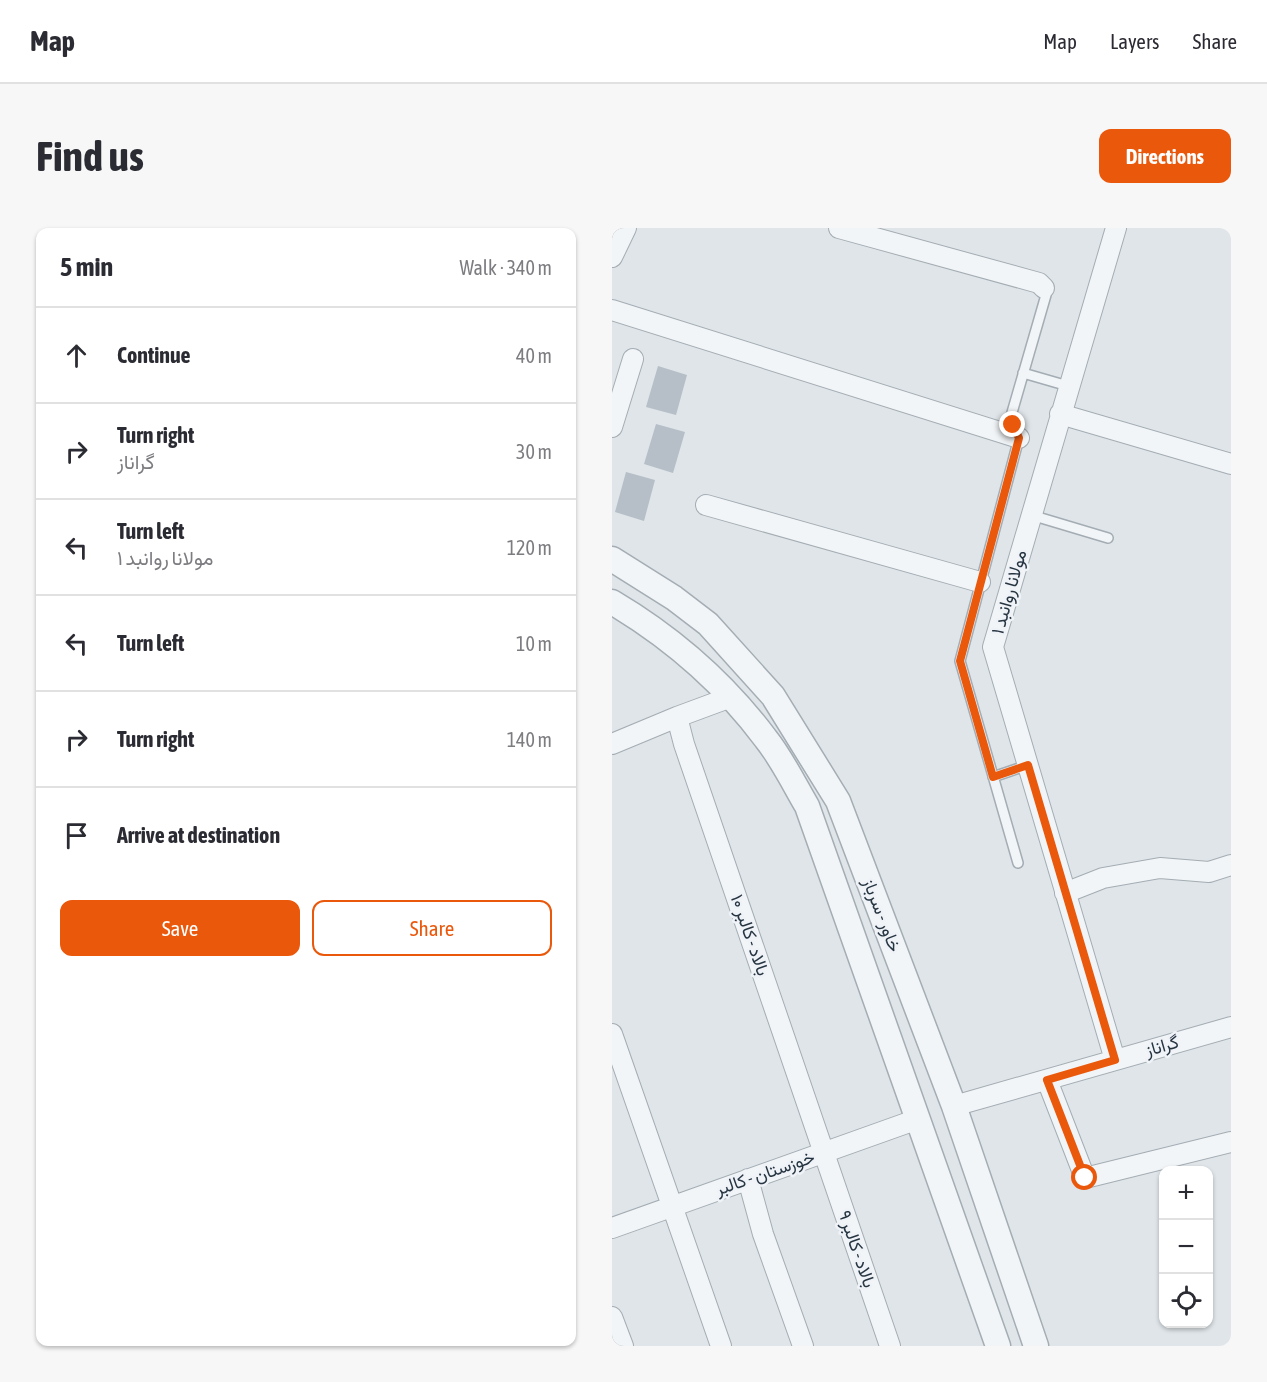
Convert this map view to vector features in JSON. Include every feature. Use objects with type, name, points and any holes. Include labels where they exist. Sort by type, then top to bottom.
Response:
[{"type":"street","points":[[612,257],[626,228]]},
{"type":"street","points":[[839,228],[1039,283],[1044,288]]},
{"type":"street","name":"مولانا روانبد ۱","points":[[1115,1060],[993,646],[1116,228]]},
{"type":"street","points":[[612,310],[1019,438]]},
{"type":"street","points":[[612,427],[633,358]]},
{"type":"street","points":[[1060,414],[1231,464]]},
{"type":"street","points":[[706,505],[980,582]]},
{"type":"street","name":"خاور - سرباز","points":[[612,560],[674,598],[708,624],[773,696],[838,801],[954,1106],[1036,1346]]},
{"type":"street","name":"خاور - سرباز","points":[[612,602],[671,641],[731,697],[768,740],[807,806],[998,1346]]},
{"type":"street","points":[[612,744],[731,697]]},
{"type":"street","name":"بالاد - کالبر ۱۰","points":[[677,717],[684,744],[824,1152]]},
{"type":"street","points":[[1065,892],[1103,878],[1160,868],[1209,872],[1231,865]]},
{"type":"street","name":"گراناز","points":[[954,1106],[1231,1026]]},
{"type":"street","points":[[612,1034],[721,1346]]},
{"type":"street","points":[[1047,1080],[1085,1178],[1231,1142]]},
{"type":"street","name":"خوزستان - کالبر","points":[[612,1228],[918,1119]]},
{"type":"street","name":"بالاد - کالبر ۹","points":[[824,1152],[890,1346]]},
{"type":"street","points":[[748,1179],[763,1234],[803,1346]]},
{"type":"street","points":[[612,1317],[623,1346]]},
{"type":"lane","points":[[1018,863],[960,661],[1019,438],[1011,416],[1046,295],[1044,288]]},
{"type":"lane","points":[[1023,373],[1068,386]]},
{"type":"lane","points":[[1031,515],[1108,538]]},
{"type":"lane","points":[[993,777],[1028,765]]},
{"type":"building","points":[[658,366],[687,375],[676,415],[646,407]]},
{"type":"building","points":[[656,424],[685,432],[673,473],[644,464]]},
{"type":"building","points":[[626,472],[655,480],[644,521],[615,512]]},
{"type":"route","points":[[1013,425],[1019,438],[960,661],[993,777],[1028,765],[1115,1060],[1047,1080],[1085,1178]]}]
